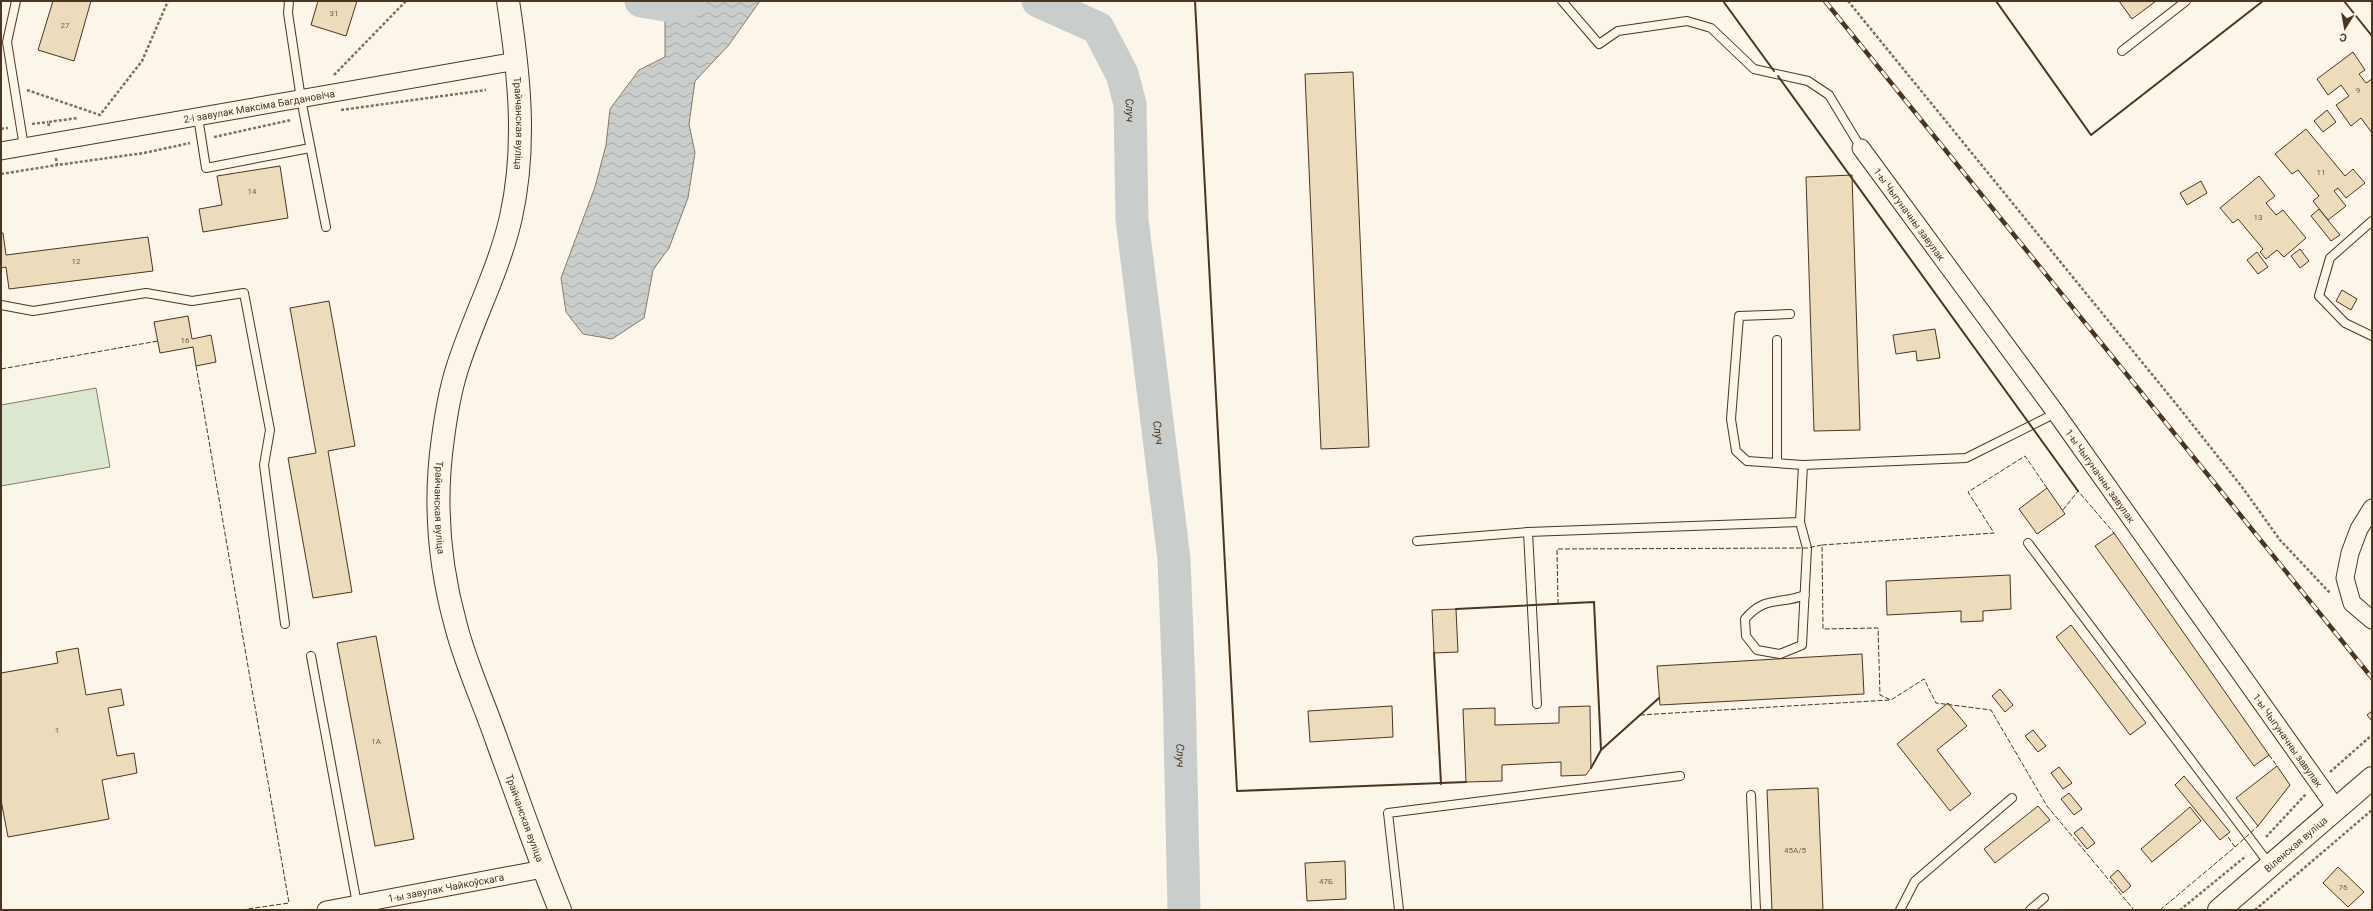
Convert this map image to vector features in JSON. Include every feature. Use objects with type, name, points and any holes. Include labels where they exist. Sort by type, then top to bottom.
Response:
[{"type":"street","name":"Трайчанская вуліца","points":[[508,1],[517,61],[521,123],[520,165],[512,210],[494,275],[458,368],[448,407],[442,448],[439,519],[443,571],[456,627],[543,868],[560,910]]},
{"type":"street","name":"2-і завулак Максіма Багдановіча","points":[[1,151],[517,61]]},
{"type":"street","name":"1-ы Чыгуначны завулак","points":[[1861,148],[2056,413],[2336,808]]},
{"type":"street","points":[[2372,508],[2359,529],[2350,552],[2344,578],[2352,603],[2372,620]]},
{"type":"street","name":"Віленская вуліца","points":[[2219,910],[2372,778]]},
{"type":"street","name":"1-ы завулак Чайкоўскага","points":[[326,910],[543,868]]},
{"type":"lane","points":[[16,1],[7,42],[24,147]]},
{"type":"lane","points":[[289,1],[288,14],[301,99],[326,227]]},
{"type":"lane","points":[[1562,1],[1599,44],[1618,32],[1687,21],[1711,28],[1754,68],[1808,81],[1829,94],[1861,148]]},
{"type":"lane","points":[[2122,51],[2181,3]]},
{"type":"lane","points":[[198,117],[206,168],[310,148]]},
{"type":"lane","points":[[2372,221],[2330,258],[2319,296],[2345,323],[2372,336]]},
{"type":"lane","points":[[1,305],[33,311],[146,293],[192,301],[244,293],[270,430],[264,465],[285,624]]},
{"type":"lane","points":[[1790,314],[1738,316],[1731,419],[1736,451],[1747,461],[1803,465],[1966,458],[2056,413]]},
{"type":"lane","points":[[1777,340],[1777,464]]},
{"type":"lane","points":[[1803,465],[1800,522],[1807,548],[1805,595],[1802,644],[1780,654],[1757,650],[1746,636],[1745,619],[1754,608],[1769,602],[1796,598],[1805,595]]},
{"type":"lane","points":[[1417,541],[1528,532],[1800,522]]},
{"type":"lane","points":[[1528,532],[1537,704]]},
{"type":"lane","points":[[2028,543],[2271,866]]},
{"type":"lane","points":[[311,656],[357,904]]},
{"type":"lane","points":[[1399,910],[1388,813],[1680,776]]},
{"type":"lane","points":[[1751,795],[1756,910]]},
{"type":"lane","points":[[1900,910],[1915,881],[2012,798]]},
{"type":"lane","points":[[2030,910],[2044,898]]},
{"type":"path","points":[[13,85],[100,115],[142,61],[168,1]]},
{"type":"path","points":[[1848,1],[2181,410],[2280,540],[2330,592],[2352,603]]},
{"type":"path","points":[[1,174],[57,165]]},
{"type":"path","points":[[2180,910],[2257,847],[2318,782],[2372,735]]},
{"type":"path","points":[[2255,910],[2372,810]]},
{"type":"green space","points":[[96,388],[110,467],[1,486],[1,405]]},
{"type":"water","points":[[690,1],[760,1],[728,46],[695,81],[689,124],[695,153],[688,198],[669,248],[653,270],[644,318],[612,339],[583,334],[566,312],[561,278],[595,187],[606,145],[610,109],[639,70],[665,57],[665,5]]},
{"type":"building","points":[[53,1],[91,1],[74,61],[38,50]]},
{"type":"building","points":[[318,1],[357,1],[346,36],[311,25]]},
{"type":"building","points":[[2119,1],[2156,1],[2132,19]]},
{"type":"building","points":[[2353,52],[2365,70],[2359,74],[2366,83],[2372,79],[2372,133],[2361,118],[2351,126],[2336,105],[2349,96],[2341,85],[2328,95],[2317,79]]},
{"type":"building","points":[[1353,72],[1369,447],[1321,449],[1305,74]]},
{"type":"building","points":[[2327,110],[2336,122],[2323,132],[2314,121]]},
{"type":"building","points":[[2306,129],[2345,176],[2353,169],[2365,183],[2346,198],[2338,188],[2334,191],[2346,206],[2328,220],[2313,201],[2319,196],[2298,170],[2292,174],[2275,154]]},
{"type":"building","points":[[280,166],[288,218],[203,232],[199,209],[222,205],[217,176]]},
{"type":"building","points":[[1852,175],[1860,430],[1814,431],[1806,177]]},
{"type":"building","points":[[2259,176],[2275,196],[2266,203],[2276,215],[2283,210],[2306,238],[2284,257],[2277,250],[2266,259],[2260,252],[2263,249],[2238,219],[2233,223],[2220,208]]},
{"type":"building","points":[[2201,181],[2207,193],[2187,205],[2180,193]]},
{"type":"building","points":[[2319,209],[2340,235],[2331,241],[2311,216]]},
{"type":"building","points":[[1,233],[3,233],[6,255],[148,237],[153,271],[9,289],[6,267],[1,268]]},
{"type":"building","points":[[2300,249],[2309,261],[2300,268],[2291,256]]},
{"type":"building","points":[[2257,252],[2268,267],[2258,274],[2247,260]]},
{"type":"building","points":[[2342,290],[2357,299],[2351,310],[2336,301]]},
{"type":"building","points":[[329,301],[355,446],[328,451],[352,592],[313,598],[288,458],[316,453],[290,308]]},
{"type":"building","points":[[188,316],[192,339],[211,335],[216,362],[196,366],[193,347],[160,353],[154,322]]},
{"type":"building","points":[[1935,329],[1940,358],[1917,361],[1916,351],[1896,354],[1893,335]]},
{"type":"building","points":[[2047,488],[2065,514],[2037,534],[2019,509]]},
{"type":"building","points":[[2114,533],[2269,755],[2254,766],[2095,546]]},
{"type":"building","points":[[2010,575],[2011,609],[1983,611],[1983,621],[1961,622],[1961,611],[1887,615],[1886,581]]},
{"type":"building","points":[[1456,609],[1458,652],[1434,653],[1432,610]]},
{"type":"building","points":[[2071,625],[2146,723],[2130,735],[2056,637]]},
{"type":"building","points":[[376,636],[414,839],[375,846],[337,643]]},
{"type":"building","points":[[78,648],[86,695],[121,689],[124,705],[108,708],[117,756],[134,753],[137,773],[102,780],[109,819],[8,837],[1,800],[1,673],[58,663],[56,652]]},
{"type":"building","points":[[1862,654],[1864,694],[1660,705],[1657,666]]},
{"type":"building","points":[[2000,689],[2013,705],[2005,712],[1992,696]]},
{"type":"building","points":[[1948,703],[1967,726],[1937,750],[1971,794],[1950,811],[1897,744]]},
{"type":"building","points":[[1392,706],[1393,737],[1310,742],[1308,711]]},
{"type":"building","points":[[1590,706],[1591,768],[1586,775],[1561,776],[1561,762],[1502,765],[1502,781],[1466,782],[1463,709],[1495,708],[1495,725],[1559,723],[1559,707]]},
{"type":"building","points":[[2372,711],[2372,721],[2367,715]]},
{"type":"building","points":[[2033,730],[2046,746],[2038,752],[2025,736]]},
{"type":"building","points":[[2277,766],[2290,785],[2258,826],[2236,798]]},
{"type":"building","points":[[2059,767],[2072,783],[2063,789],[2051,773]]},
{"type":"building","points":[[2184,776],[2230,832],[2220,840],[2175,785]]},
{"type":"building","points":[[1818,788],[1823,910],[1772,910],[1767,790]]},
{"type":"building","points":[[2069,793],[2082,809],[2074,815],[2061,799]]},
{"type":"building","points":[[2038,806],[2050,820],[1995,863],[1984,849]]},
{"type":"building","points":[[2190,807],[2201,821],[2152,862],[2141,849]]},
{"type":"building","points":[[2082,827],[2095,843],[2087,849],[2074,833]]},
{"type":"building","points":[[1345,861],[1346,899],[1307,901],[1305,863]]},
{"type":"building","points":[[2338,867],[2364,892],[2348,907],[2323,883]]},
{"type":"building","points":[[2118,870],[2131,886],[2123,893],[2110,877]]},
{"type":"waterway","name":"Случ","points":[[641,1],[665,5],[690,1]]},
{"type":"waterway","name":"Случ","points":[[1038,1],[1098,28],[1122,74],[1130,104],[1132,219],[1174,559],[1179,686],[1184,910]]},
{"type":"railway","points":[[1825,1],[2372,678]]},
{"type":"fence","points":[[1,369],[158,341]]},
{"type":"fence","points":[[196,366],[289,903],[241,910]]},
{"type":"fence","points":[[2047,488],[2025,456],[1968,492],[1994,533],[1822,545],[1823,629],[1878,628],[1880,695],[1891,700],[1924,679],[1936,703],[1991,710],[2047,806],[2134,910]]},
{"type":"fence","points":[[2063,510],[2078,491],[2114,533]]},
{"type":"fence","points":[[1558,604],[1557,549],[1807,548],[1822,545]]},
{"type":"fence","points":[[1640,715],[1889,700]]},
{"type":"fence","points":[[2269,755],[2277,766]]},
{"type":"fence","points":[[2235,847],[2258,826]]},
{"type":"fence","points":[[2160,910],[2235,847],[2226,834]]},
{"type":"wall","points":[[1195,1],[1237,791],[1466,782]]},
{"type":"wall","points":[[1723,1],[1774,71]]},
{"type":"wall","points":[[1996,1],[2091,135],[2263,1]]},
{"type":"wall","points":[[2344,1],[2372,36]]},
{"type":"wall","points":[[1778,76],[2078,491]]},
{"type":"wall","points":[[1456,609],[1594,602],[1601,750]]},
{"type":"wall","points":[[1434,653],[1441,784]]},
{"type":"wall","points":[[1591,768],[1601,750],[1659,698]]}]
